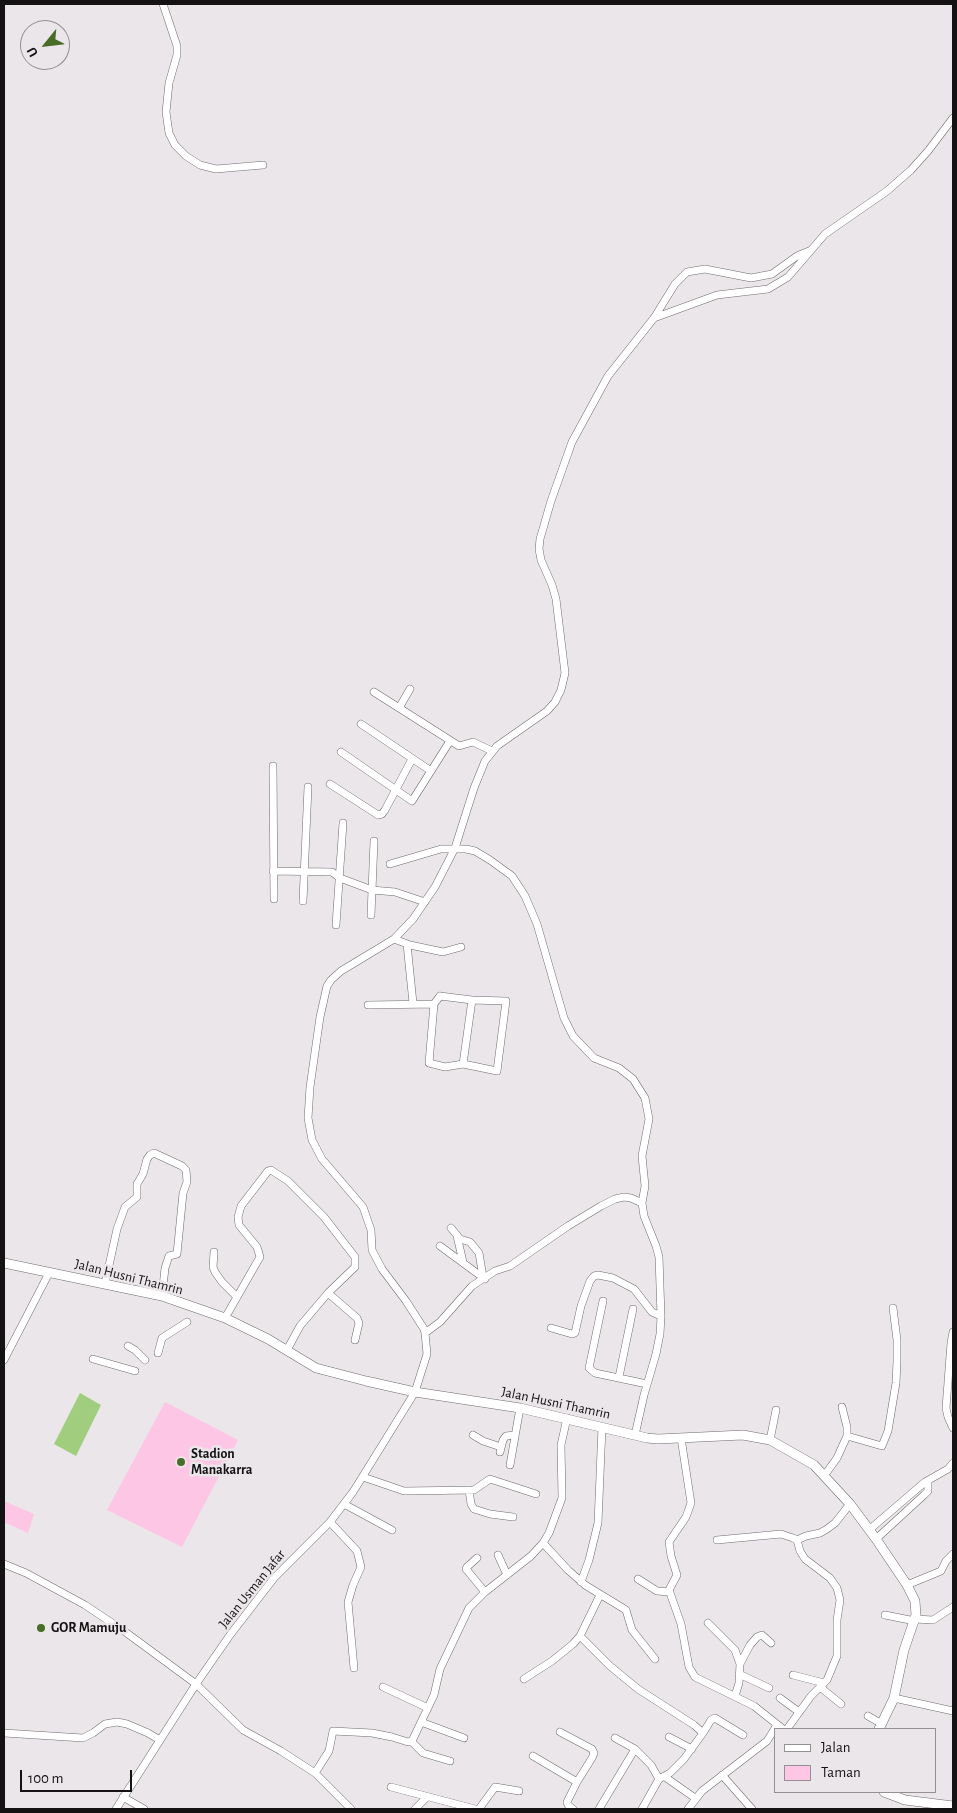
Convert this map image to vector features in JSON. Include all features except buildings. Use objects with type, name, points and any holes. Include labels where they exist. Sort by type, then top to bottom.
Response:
[{"type":"street","points":[[163,4],[177,46],[166,112],[169,133],[175,145],[186,156],[200,165],[216,169],[263,164]]},
{"type":"street","points":[[654,318],[717,295],[768,289],[788,277],[825,234],[887,191],[911,170],[953,118]]},
{"type":"street","points":[[642,1203],[631,1198],[624,1198],[615,1199],[601,1206],[568,1226],[523,1259],[506,1268],[495,1271],[472,1286],[440,1322],[426,1333],[406,1301],[382,1269],[372,1250],[371,1230],[363,1207],[318,1154],[312,1140],[308,1118],[310,1087],[320,1017],[326,986],[331,980],[341,971],[394,939],[425,902],[455,848],[480,771],[492,751],[547,711],[555,702],[561,690],[565,673],[556,599],[541,560],[539,549],[543,526],[572,442],[608,376],[654,318],[675,284],[687,272],[705,269],[752,278],[772,274],[797,256],[809,252]]},
{"type":"street","points":[[399,708],[410,689]]},
{"type":"street","points":[[374,692],[458,746],[473,742],[492,751]]},
{"type":"street","points":[[362,724],[431,771]]},
{"type":"street","points":[[341,752],[412,801],[450,741]]},
{"type":"street","points":[[330,784],[378,816],[382,814],[412,759]]},
{"type":"street","points":[[273,766],[274,899]]},
{"type":"street","points":[[303,901],[308,787]]},
{"type":"street","points":[[336,926],[343,823]]},
{"type":"street","points":[[371,915],[374,841]]},
{"type":"street","points":[[390,864],[426,852],[455,848],[474,851],[512,876],[518,884],[537,924],[564,1018],[573,1036],[594,1058],[619,1068],[633,1079],[647,1104],[649,1119],[642,1156],[644,1186],[642,1203],[644,1216],[659,1257],[661,1316],[656,1354],[635,1435]]},
{"type":"street","points":[[273,871],[332,872],[340,878],[372,890],[395,892],[425,902]]},
{"type":"street","points":[[394,939],[443,952],[461,947]]},
{"type":"street","points":[[407,944],[413,1004]]},
{"type":"street","points":[[440,996],[472,1000],[506,1001],[498,1071],[464,1064],[445,1067],[429,1062],[434,1004],[440,996]]},
{"type":"street","points":[[464,1064],[472,1000]]},
{"type":"street","points":[[368,1005],[434,1004]]},
{"type":"street","points":[[105,1284],[117,1229],[125,1207],[137,1197],[137,1184],[143,1174],[147,1159],[154,1153],[182,1166],[186,1170],[177,1254],[169,1256],[165,1268],[162,1296]]},
{"type":"street","points":[[225,1318],[260,1257],[257,1246],[240,1225],[238,1217],[241,1206],[268,1171],[271,1170],[288,1181],[324,1217],[355,1257],[356,1263],[355,1267],[328,1293],[300,1326],[286,1350]]},
{"type":"street","points":[[451,1228],[460,1239],[470,1242],[480,1253],[484,1278]]},
{"type":"street","points":[[457,1235],[463,1263]]},
{"type":"street","points":[[440,1246],[484,1278]]},
{"type":"street","points":[[214,1252],[213,1267],[222,1282],[237,1297]]},
{"type":"street","name":"Jalan Husni Thamrin","points":[[4,1263],[162,1296],[225,1318],[316,1368],[366,1382],[415,1392],[520,1408],[658,1439],[743,1435],[770,1440],[808,1461],[850,1504],[907,1585],[915,1601],[915,1620],[904,1650],[894,1698],[881,1727]]},
{"type":"street","points":[[4,1360],[49,1273]]},
{"type":"street","points":[[551,1328],[572,1334],[575,1333],[581,1306],[590,1282],[594,1276],[598,1275],[613,1278],[634,1289],[652,1312],[661,1316]]},
{"type":"street","points":[[328,1293],[357,1318],[359,1323],[355,1340]]},
{"type":"street","points":[[603,1301],[589,1368],[595,1373],[647,1384]]},
{"type":"street","points":[[847,1436],[882,1446],[888,1431],[896,1376],[898,1340],[893,1308]]},
{"type":"street","points":[[619,1377],[633,1309]]},
{"type":"street","points":[[158,1353],[162,1338],[187,1322]]},
{"type":"street","points":[[953,1332],[946,1408],[953,1428]]},
{"type":"street","name":"Jalan Usman Jafar","points":[[116,1809],[196,1684],[230,1635],[274,1578],[330,1522],[363,1477],[415,1392],[427,1354],[426,1333]]},
{"type":"street","points":[[128,1346],[136,1350],[145,1360]]},
{"type":"street","points":[[93,1359],[135,1371]]},
{"type":"street","points":[[824,1476],[837,1458],[847,1436],[847,1427],[842,1407]]},
{"type":"street","points":[[510,1465],[520,1408]]},
{"type":"street","points":[[770,1440],[776,1410]]},
{"type":"street","points":[[411,1741],[428,1708],[436,1688],[440,1669],[466,1613],[485,1592],[525,1562],[543,1543],[549,1533],[562,1498],[562,1445],[567,1418]]},
{"type":"street","points":[[581,1582],[589,1560],[598,1522],[602,1427]]},
{"type":"street","points":[[473,1435],[500,1450],[506,1436],[515,1435]]},
{"type":"street","points":[[681,1438],[691,1503],[686,1516],[669,1542],[677,1575],[670,1592],[681,1624],[691,1672],[695,1678],[719,1691],[754,1706],[780,1727]]},
{"type":"street","points":[[869,1530],[928,1481],[948,1469],[953,1462]]},
{"type":"street","points":[[363,1477],[404,1491],[469,1490],[478,1488],[490,1479],[536,1494]]},
{"type":"street","points":[[876,1539],[928,1491],[928,1481]]},
{"type":"street","points":[[469,1490],[471,1504],[474,1508],[490,1514],[513,1517]]},
{"type":"street","points":[[344,1504],[392,1530]]},
{"type":"street","points":[[717,1540],[781,1534],[797,1540],[828,1529],[836,1523],[850,1504]]},
{"type":"street","points":[[330,1522],[357,1551],[361,1567],[352,1586],[348,1602],[354,1668]]},
{"type":"street","points":[[789,1728],[831,1672],[838,1656],[837,1620],[839,1593],[835,1583],[802,1555],[797,1540]]},
{"type":"street","points":[[543,1543],[581,1582],[626,1610],[632,1630],[655,1659]]},
{"type":"street","points":[[907,1585],[941,1571],[946,1561],[953,1554]]},
{"type":"street","points":[[498,1555],[507,1575]]},
{"type":"street","points":[[477,1558],[466,1569],[485,1592]]},
{"type":"street","points":[[4,1564],[26,1573],[85,1605],[124,1631],[196,1684],[243,1730],[315,1773],[351,1809]]},
{"type":"street","points":[[638,1580],[658,1592],[670,1592]]},
{"type":"street","points":[[524,1679],[552,1661],[573,1644],[580,1636],[600,1595]]},
{"type":"street","points":[[885,1616],[933,1620],[953,1607]]},
{"type":"street","points":[[708,1623],[735,1650],[740,1664],[739,1683],[734,1696]]},
{"type":"street","points":[[580,1636],[610,1666],[638,1689],[694,1724],[703,1733]]},
{"type":"street","points":[[740,1664],[758,1637],[762,1636],[771,1643]]},
{"type":"street","points":[[739,1674],[769,1688]]},
{"type":"street","points":[[793,1675],[822,1685],[842,1704]]},
{"type":"street","points":[[384,1687],[428,1708]]},
{"type":"street","points":[[780,1698],[799,1712]]},
{"type":"street","points":[[894,1698],[953,1711]]},
{"type":"street","points":[[868,1716],[881,1727]]},
{"type":"street","points":[[642,1809],[662,1778],[678,1766],[711,1720],[715,1718],[743,1735]]},
{"type":"street","points":[[4,1733],[83,1738],[105,1724],[117,1722],[148,1732],[160,1740]]},
{"type":"street","points":[[421,1722],[464,1738]]},
{"type":"street","points":[[315,1773],[328,1751],[333,1730],[372,1733],[411,1741],[421,1752],[450,1761]]},
{"type":"street","points":[[560,1732],[592,1749],[594,1753],[567,1802],[572,1809]]},
{"type":"street","points":[[688,1809],[695,1798],[774,1733]]},
{"type":"street","points":[[670,1737],[692,1749]]},
{"type":"street","points":[[615,1738],[635,1749],[662,1778],[695,1798]]},
{"type":"street","points":[[599,1809],[635,1749]]},
{"type":"street","points":[[533,1756],[577,1782]]},
{"type":"street","points":[[722,1775],[752,1809]]},
{"type":"street","points":[[391,1787],[475,1809]]},
{"type":"street","points":[[479,1809],[495,1787],[519,1791]]},
{"type":"street","points":[[887,1793],[905,1800],[953,1806]]},
{"type":"street","points":[[415,1809],[427,1796]]},
{"type":"street","points":[[123,1797],[144,1809]]},
{"type":"green space","points":[[165,1402],[238,1440],[182,1547],[107,1510]]},
{"type":"green space","points":[[4,1501],[34,1514],[28,1533],[4,1522]]},
{"type":"shaded area","points":[[80,1393],[101,1405],[76,1456],[54,1444]]},
{"type":"place","name":"Stadion Manakarra","points":[[181,1462]]},
{"type":"place","name":"GOR Mamuju","points":[[41,1628]]}]
